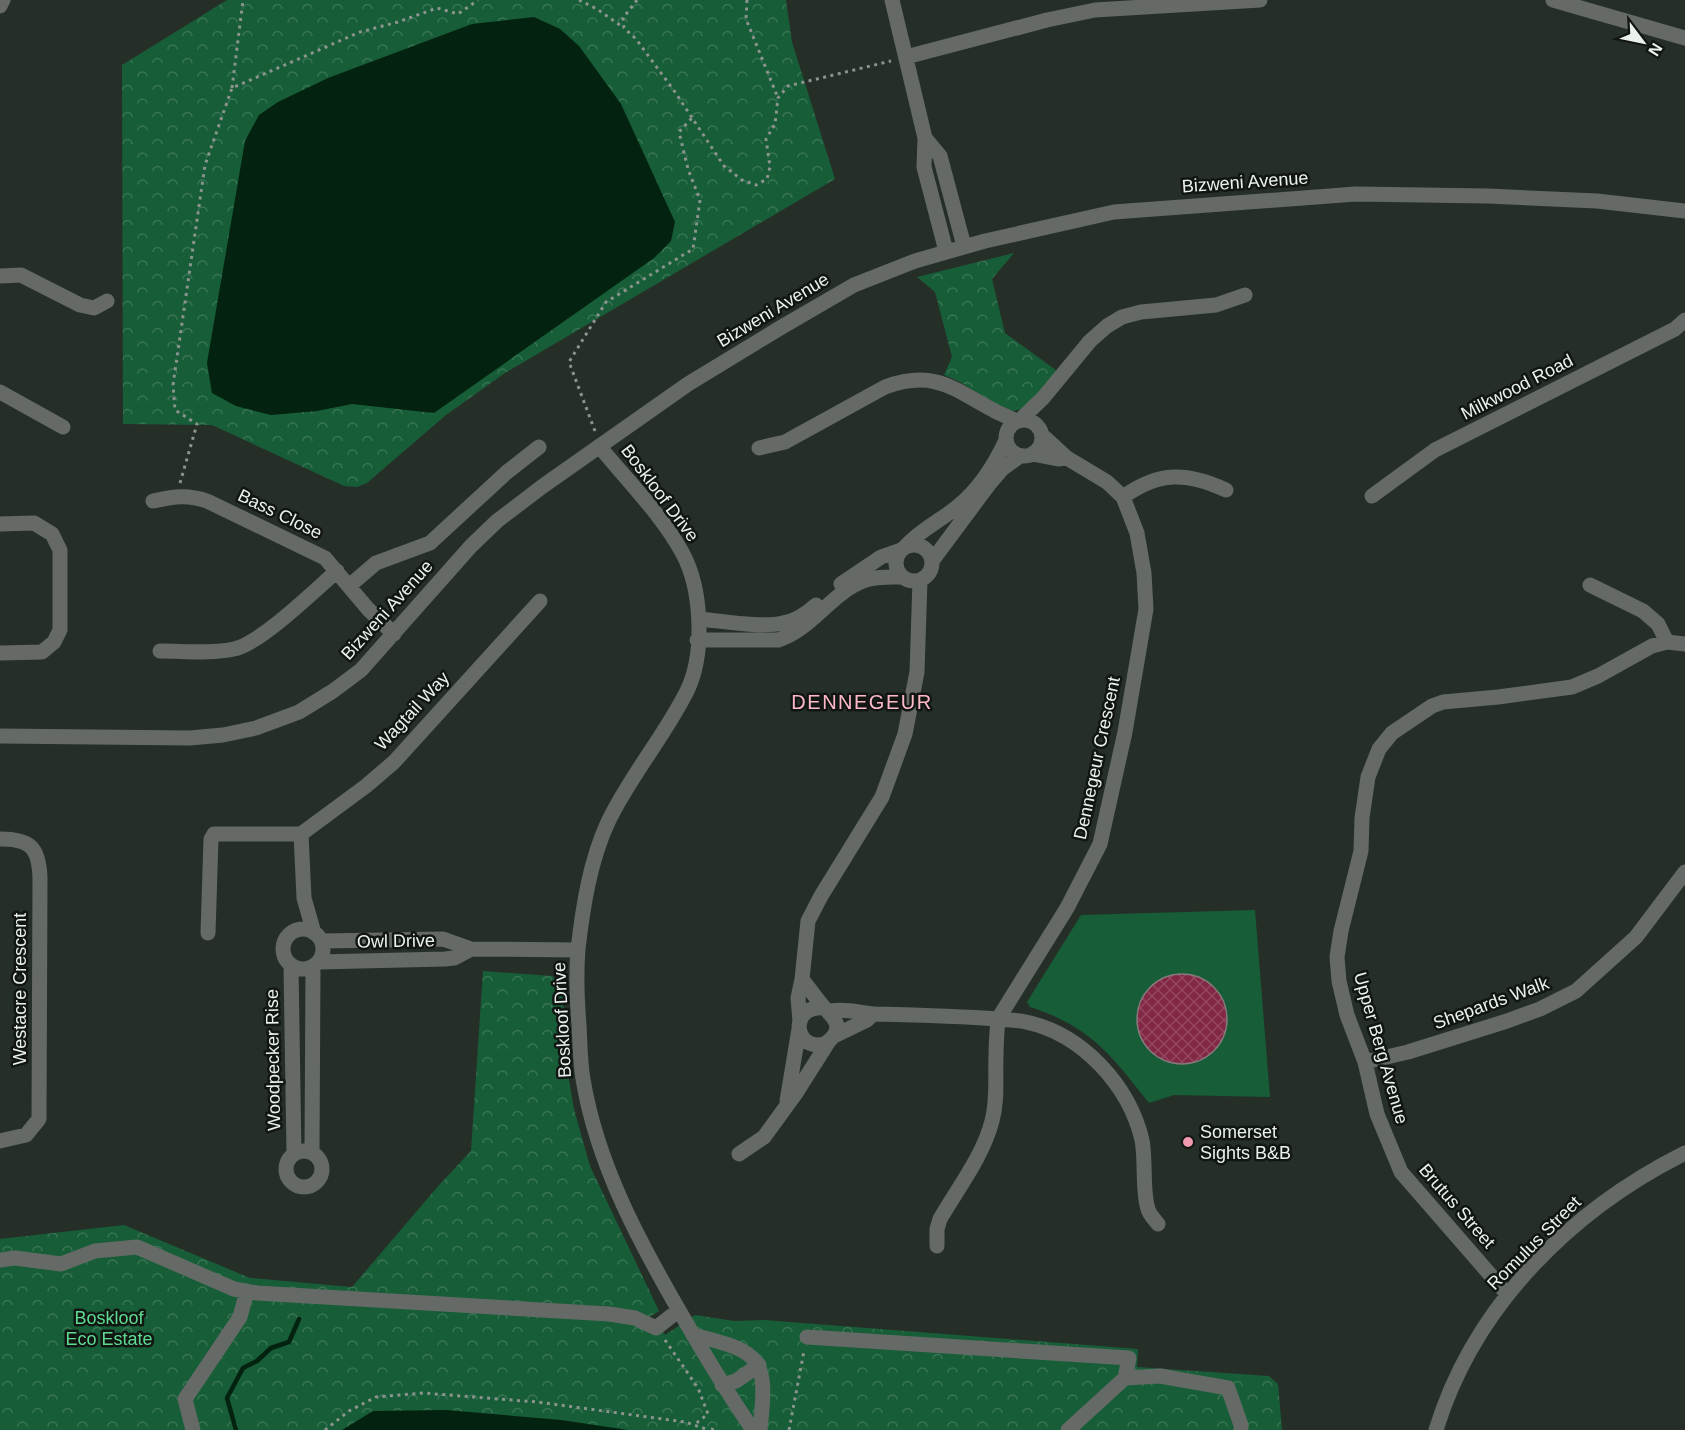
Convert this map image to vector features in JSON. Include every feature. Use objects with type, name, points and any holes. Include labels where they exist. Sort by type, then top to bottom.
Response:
[{"type":"street","points":[[0,6],[3,0]]},
{"type":"street","points":[[892,0],[925,138],[923,163],[946,251]]},
{"type":"street","points":[[906,57],[1047,20],[1095,10],[1260,0]]},
{"type":"street","points":[[1553,0],[1685,38]]},
{"type":"street","points":[[925,138],[940,156],[964,246]]},
{"type":"street","name":"Bizweni Avenue","points":[[0,736],[190,738],[223,735],[256,728],[298,712],[333,691],[361,670],[496,521],[599,446],[688,384],[854,285],[888,270],[946,251],[1114,212],[1356,194],[1597,201],[1685,211]]},
{"type":"street","points":[[0,276],[21,275],[80,305],[94,308],[107,301]]},
{"type":"street","points":[[903,577],[896,561],[903,548],[914,537],[967,498],[990,469],[1012,424],[1043,398],[1090,341],[1107,326],[1122,317],[1141,312],[1216,305],[1245,295]]},
{"type":"street","name":"Milkwood Road","points":[[1372,496],[1435,450],[1675,329],[1685,320]]},
{"type":"street","points":[[759,448],[785,442],[885,387],[902,380],[920,379],[952,386],[996,412],[1019,420],[1027,419],[1067,458],[1107,482],[1123,496],[1140,484],[1154,479],[1178,477],[1206,481],[1226,490]]},
{"type":"street","points":[[0,392],[63,427]]},
{"type":"street","points":[[699,619],[784,630],[804,626],[848,588],[876,578],[903,577],[914,581],[920,580],[929,573],[932,561],[972,505],[1002,469],[1040,446],[1043,398]]},
{"type":"street","points":[[996,412],[1010,450],[1026,455],[1067,458]]},
{"type":"street","name":"Boskloof Drive","points":[[599,446],[663,524],[683,554],[692,577],[699,619],[696,663],[688,689],[628,785],[608,824],[593,862],[578,950],[576,990],[583,1080],[605,1162],[621,1201],[693,1335],[722,1385],[753,1430]]},
{"type":"street","points":[[349,586],[376,564],[430,543],[507,472],[539,447]]},
{"type":"street","name":"Bass Close","points":[[153,501],[175,496],[192,496],[318,554],[325,558],[368,609],[394,634]]},
{"type":"street","name":"Dennegeur Crescent","points":[[998,1019],[1067,908],[1100,844],[1106,823],[1125,732],[1146,609],[1144,573],[1137,533],[1123,496]]},
{"type":"street","points":[[0,524],[34,524],[52,534],[60,550],[60,630],[54,642],[42,652],[0,653]]},
{"type":"street","points":[[698,640],[778,640],[784,630],[841,584],[881,557],[917,544],[923,546],[931,555],[932,561]]},
{"type":"street","points":[[160,651],[236,649],[255,640],[337,571]]},
{"type":"street","points":[[787,1104],[799,1025],[798,998],[808,921],[882,797],[905,734],[917,672],[920,580]]},
{"type":"street","points":[[1590,585],[1643,611],[1658,624],[1667,642]]},
{"type":"street","name":"Wagtail Way","points":[[301,834],[366,786],[394,762],[540,602]]},
{"type":"street","points":[[744,640],[745,624]]},
{"type":"street","name":"Upper Berg Avenue","points":[[1401,1172],[1377,1114],[1365,1062],[1347,1015],[1339,981],[1337,957],[1341,931],[1361,851],[1362,818],[1368,777],[1379,749],[1392,733],[1413,718],[1443,702],[1572,687],[1598,676],[1652,646],[1667,642],[1685,644]]},
{"type":"street","points":[[208,933],[211,839],[214,834],[301,834],[304,898],[323,949],[316,964],[312,1152]]},
{"type":"street","name":"Westacre Crescent","points":[[0,839],[19,839],[36,854],[40,864],[39,1119],[26,1135],[0,1141]]},
{"type":"street","name":"Shepards Walk","points":[[1365,1062],[1408,1052],[1507,1021],[1540,1009],[1576,991],[1636,937],[1685,872]]},
{"type":"street","points":[[293,932],[304,898]]},
{"type":"street","points":[[316,964],[303,969],[291,966],[283,949],[287,937],[293,932],[303,929],[318,937]]},
{"type":"street","name":"Owl Drive","points":[[318,937],[443,939],[471,949],[578,950]]},
{"type":"street","name":"Owl Drive","points":[[316,964],[445,959],[454,958],[471,949]]},
{"type":"street","name":"Woodpecker Rise","points":[[291,966],[294,1154]]},
{"type":"street","points":[[739,1154],[764,1137],[831,1039],[836,1023],[802,979]]},
{"type":"street","points":[[873,1014],[867,1020],[822,1045],[807,1042],[799,1025],[803,1014],[817,1007],[873,1014],[927,1014],[1027,1022],[1063,1035],[1090,1055],[1110,1077],[1131,1108],[1142,1142],[1148,1210],[1158,1224]]},
{"type":"street","points":[[937,1246],[937,1229],[940,1219],[979,1154],[993,1118],[998,1019]]},
{"type":"street","points":[[303,1150],[312,1152],[321,1161],[322,1172],[316,1183],[305,1187],[294,1184],[287,1175],[287,1163],[294,1154],[303,1150]]},
{"type":"street","name":"Romulus Street","points":[[1436,1430],[1446,1398],[1465,1358],[1508,1293],[1581,1219],[1615,1193],[1685,1153]]},
{"type":"street","name":"Brutus Street","points":[[1401,1172],[1508,1293]]},
{"type":"street","points":[[0,1260],[15,1258],[61,1264],[95,1251],[137,1247],[234,1289],[247,1291],[609,1314],[635,1318],[656,1328],[679,1310]]},
{"type":"street","points":[[193,1430],[185,1399],[240,1317],[247,1291]]},
{"type":"street","points":[[693,1335],[736,1346],[754,1358],[759,1365],[764,1398],[760,1430]]},
{"type":"street","points":[[807,1337],[1129,1358],[1125,1378],[1068,1430]]},
{"type":"street","points":[[722,1385],[736,1381],[759,1365]]},
{"type":"street","points":[[1125,1378],[1160,1376],[1228,1388],[1241,1430]]},
{"type":"path","points":[[175,496],[196,424],[175,410],[173,385],[205,165],[232,88],[243,0]]},
{"type":"path","points":[[232,88],[360,32],[437,8],[458,14],[478,0]]},
{"type":"path","points":[[579,0],[597,9],[636,39],[724,166],[742,180],[756,185],[767,179],[770,167],[766,139],[775,124],[778,98],[746,19],[747,0]]},
{"type":"path","points":[[624,28],[623,18],[637,0]]},
{"type":"path","points":[[778,98],[788,86],[906,57]]},
{"type":"path","points":[[599,446],[569,362],[606,302],[693,249],[700,200],[688,169],[679,132],[692,118]]},
{"type":"path","points":[[656,1328],[698,1388],[708,1414],[694,1425]]},
{"type":"path","points":[[789,1430],[807,1337]]},
{"type":"path","points":[[325,1430],[350,1411],[376,1396],[423,1393],[537,1402],[685,1422],[711,1429]]},
{"type":"green space","points":[[227,0],[786,0],[792,42],[835,179],[505,373],[446,415],[367,483],[357,487],[344,486],[212,425],[123,424],[122,65]]},
{"type":"green space","points":[[1014,253],[992,279],[1005,333],[1057,371],[1031,403],[1024,408],[1008,411],[944,375],[952,357],[935,292],[917,277]]},
{"type":"green space","points":[[1255,910],[1270,1097],[1174,1095],[1149,1103],[1123,1070],[1098,1044],[1069,1024],[1030,1007],[1027,1002],[1081,915]]},
{"type":"green space","name":"Boskloof Eco Estate","points":[[483,971],[552,976],[562,984],[567,1068],[574,1109],[590,1166],[659,1311],[649,1317],[660,1326],[665,1335],[695,1315],[734,1321],[764,1320],[1138,1349],[1137,1367],[1269,1376],[1278,1384],[1282,1430],[0,1430],[0,1239],[124,1225],[250,1278],[352,1287],[471,1151]]},
{"type":"shaded area","points":[[534,17],[560,29],[579,46],[621,104],[675,222],[671,241],[654,258],[434,413],[352,404],[317,411],[271,415],[236,406],[212,393],[207,363],[245,141],[259,115],[278,102],[328,78],[472,24]]},
{"type":"shaded area","points":[[446,1410],[561,1420],[628,1430],[342,1430],[373,1411]]},
{"type":"building","points":[[1182,974],[1199,978],[1214,987],[1223,1002],[1227,1019],[1223,1036],[1214,1051],[1199,1060],[1182,1064],[1165,1060],[1150,1051],[1141,1036],[1137,1019],[1141,1002],[1150,987],[1165,978]]},
{"type":"waterway","points":[[236,1430],[227,1398],[243,1368],[257,1361],[271,1348],[289,1342],[299,1319]]},
{"type":"place","name":"Somerset Sights B&B","points":[[1188,1142]]},
{"type":"district","name":"DENNEGEUR","points":[[862,702]]}]
